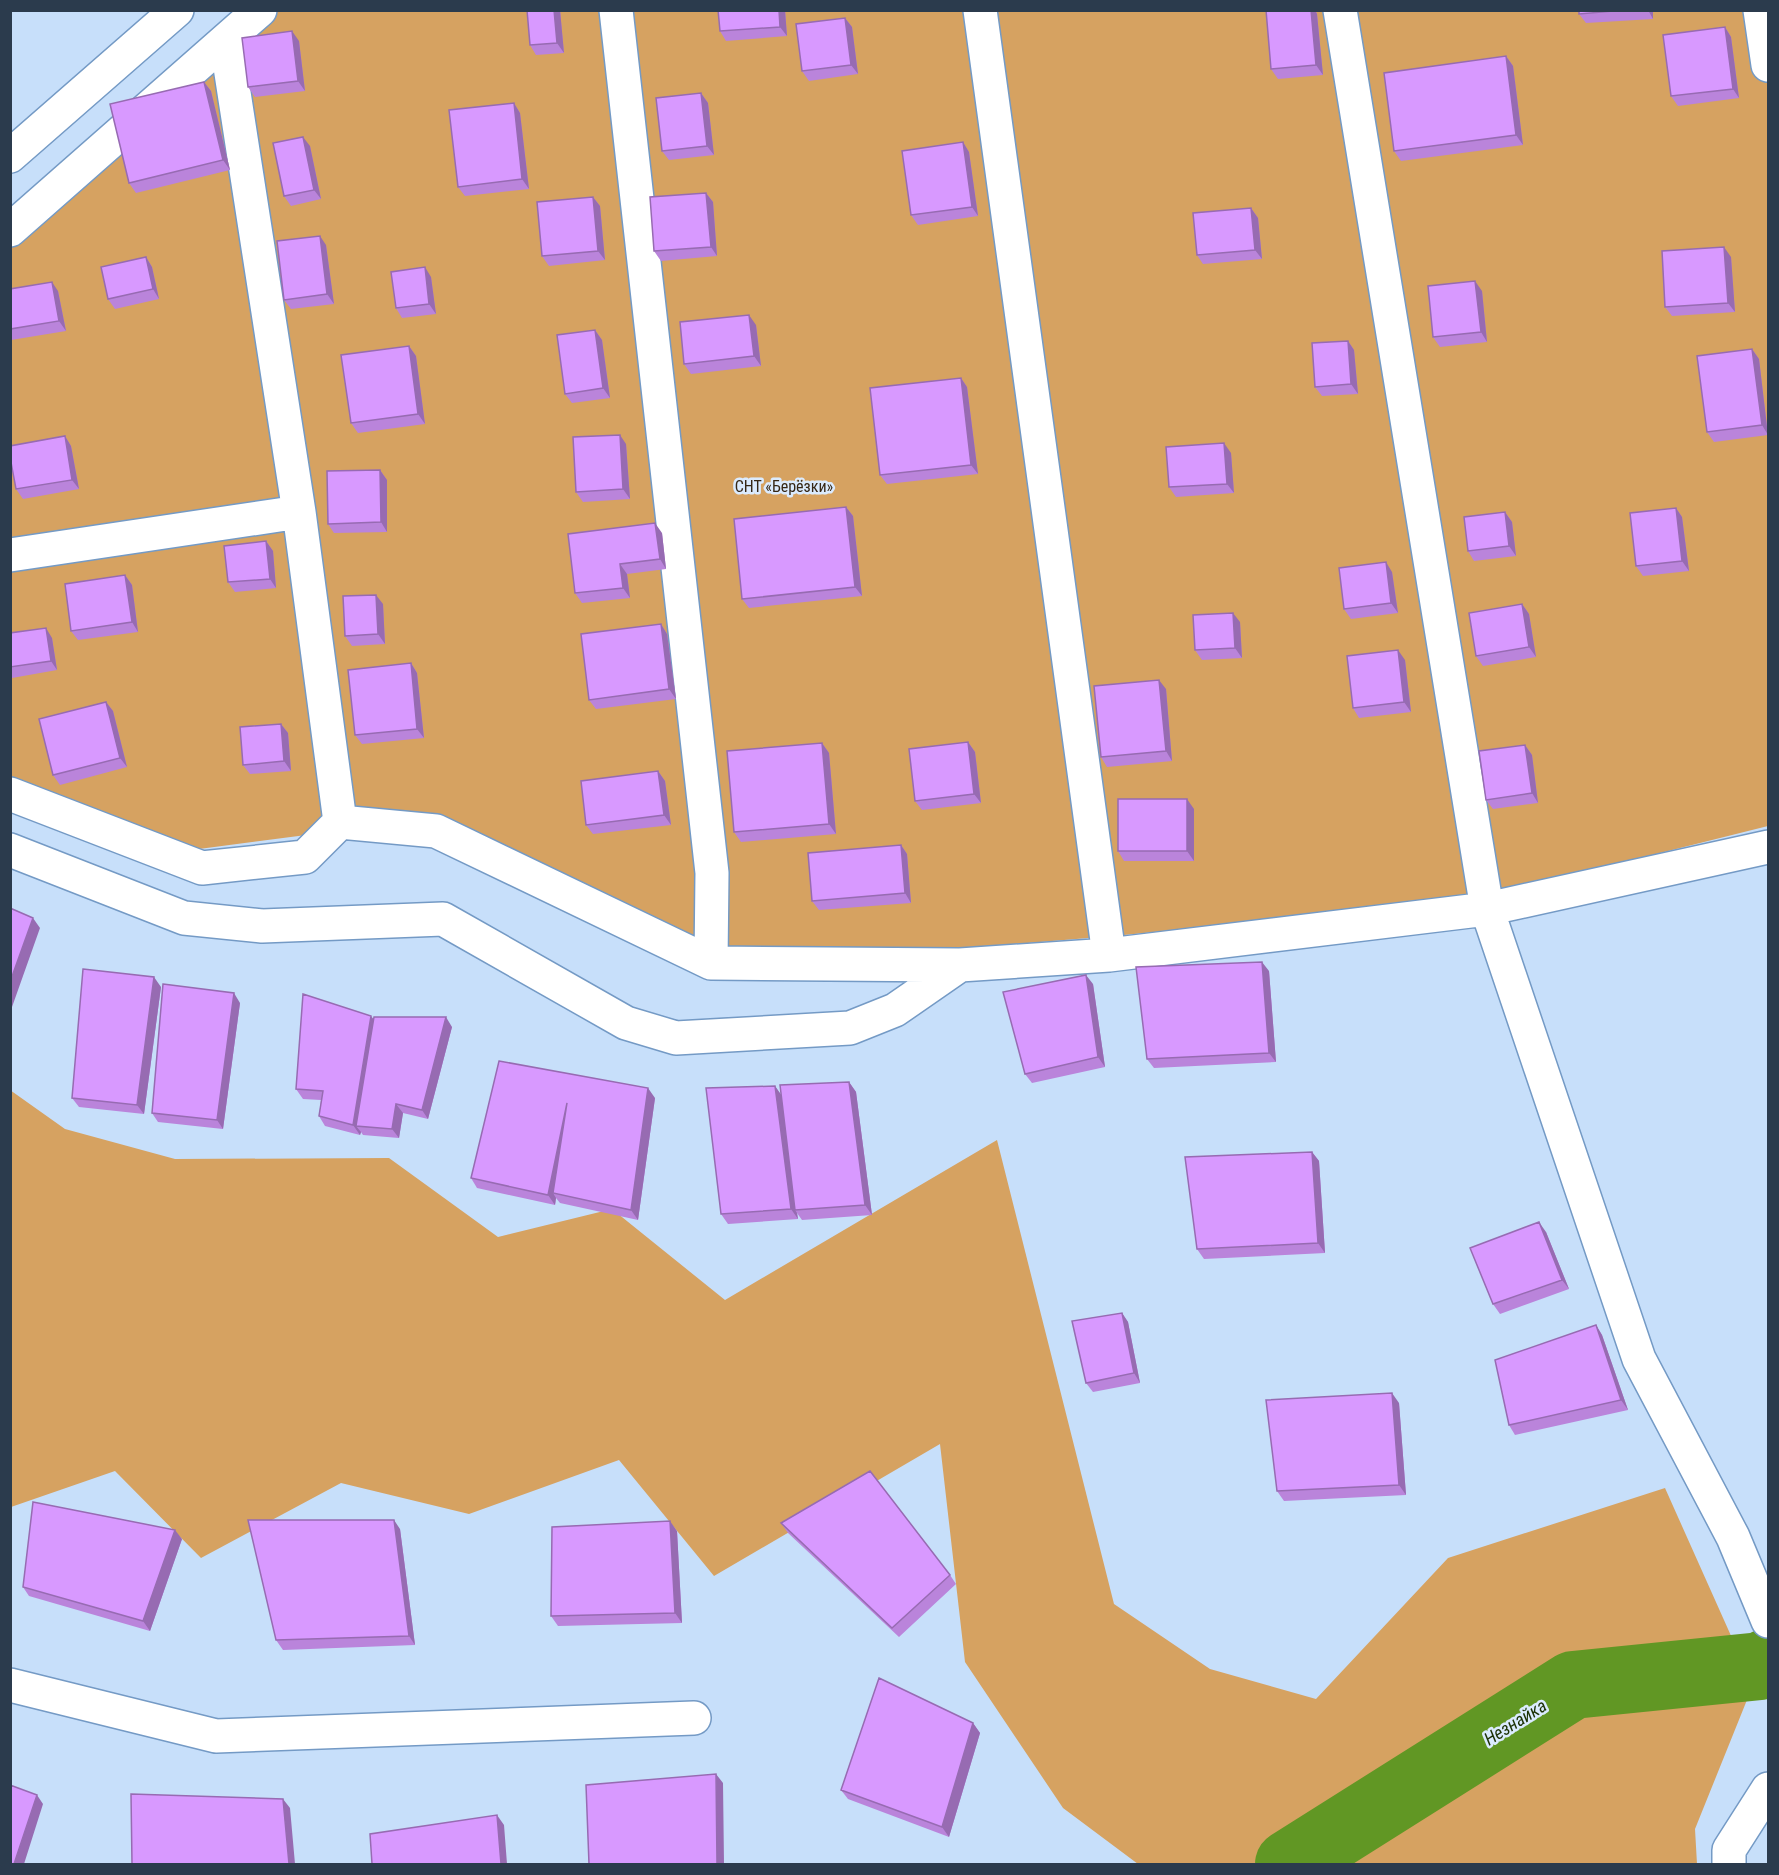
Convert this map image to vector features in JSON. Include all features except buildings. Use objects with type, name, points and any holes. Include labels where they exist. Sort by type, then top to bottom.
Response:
[{"type":"street","points":[[10,156],[177,10]]},
{"type":"street","points":[[10,230],[260,10]]},
{"type":"street","points":[[616,10],[712,873],[711,963]]},
{"type":"street","points":[[980,10],[1109,955]]},
{"type":"street","points":[[1341,10],[1487,909],[1639,1359],[1733,1537],[1768,1621]]},
{"type":"street","points":[[1760,10],[1768,65]]},
{"type":"street","points":[[226,41],[299,512],[340,822]]},
{"type":"street","points":[[10,555],[299,512]]},
{"type":"street","points":[[10,794],[202,868],[305,857],[340,822]]},
{"type":"street","points":[[340,822],[436,831],[711,963],[960,964],[1109,955],[1487,909],[1768,847]]},
{"type":"street","points":[[10,850],[184,918],[262,926],[443,919],[626,1023],[676,1038],[850,1028],[895,1010],[960,964]]},
{"type":"street","points":[[10,1685],[216,1736],[694,1718]]},
{"type":"street","points":[[1729,1864],[1729,1850],[1768,1789]]},
{"type":"green space","name":"СНТ «Берёзки»","points":[[265,11],[1768,11],[1768,826],[1468,901],[1124,935],[748,966],[391,824],[199,849],[11,777],[10,234]]},
{"type":"green space","points":[[10,1090],[65,1129],[175,1159],[389,1158],[498,1237],[612,1209],[725,1300],[997,1140],[1114,1604],[1210,1669],[1316,1699],[1448,1558],[1665,1488],[1753,1685],[1695,1829],[1697,1864],[1138,1864],[1063,1808],[965,1662],[940,1444],[714,1576],[619,1460],[469,1514],[341,1483],[201,1558],[115,1471],[11,1507]]},
{"type":"waterway","name":"Незнайка","points":[[1289,1864],[1573,1685],[1761,1666],[1768,1662]]}]
